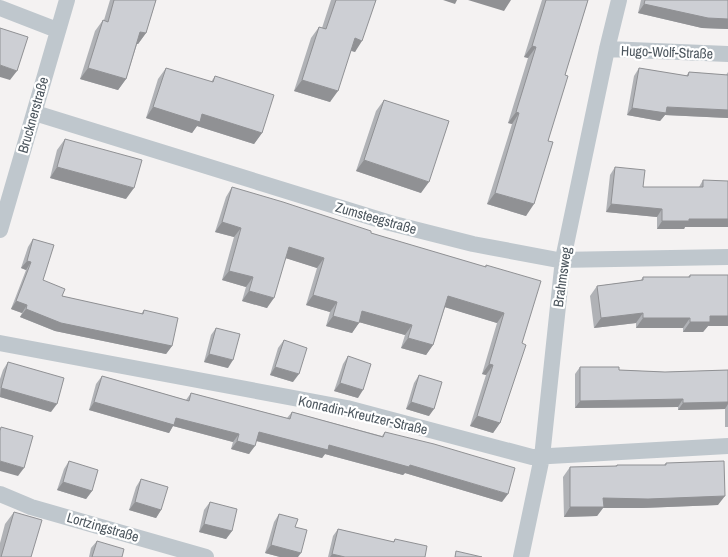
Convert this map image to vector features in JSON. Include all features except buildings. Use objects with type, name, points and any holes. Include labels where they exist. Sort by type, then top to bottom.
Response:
[{"type":"street","name":"Brucknerstraße","points":[[1,221],[35,113],[67,0]]},
{"type":"street","name":"Brahmsweg","points":[[521,557],[542,457],[564,259],[607,49],[619,0]]},
{"type":"street","points":[[0,8],[58,30]]},
{"type":"street","name":"Hugo-Wolf-Straße","points":[[607,49],[728,54]]},
{"type":"street","name":"Zumsteegstraße","points":[[35,113],[390,223],[473,244],[558,260],[728,257]]},
{"type":"street","name":"Konradin-Kreutzer-Straße","points":[[0,343],[347,408],[532,457],[728,446]]},
{"type":"street","name":"Lortzingstraße","points":[[0,494],[31,507],[206,557]]}]
